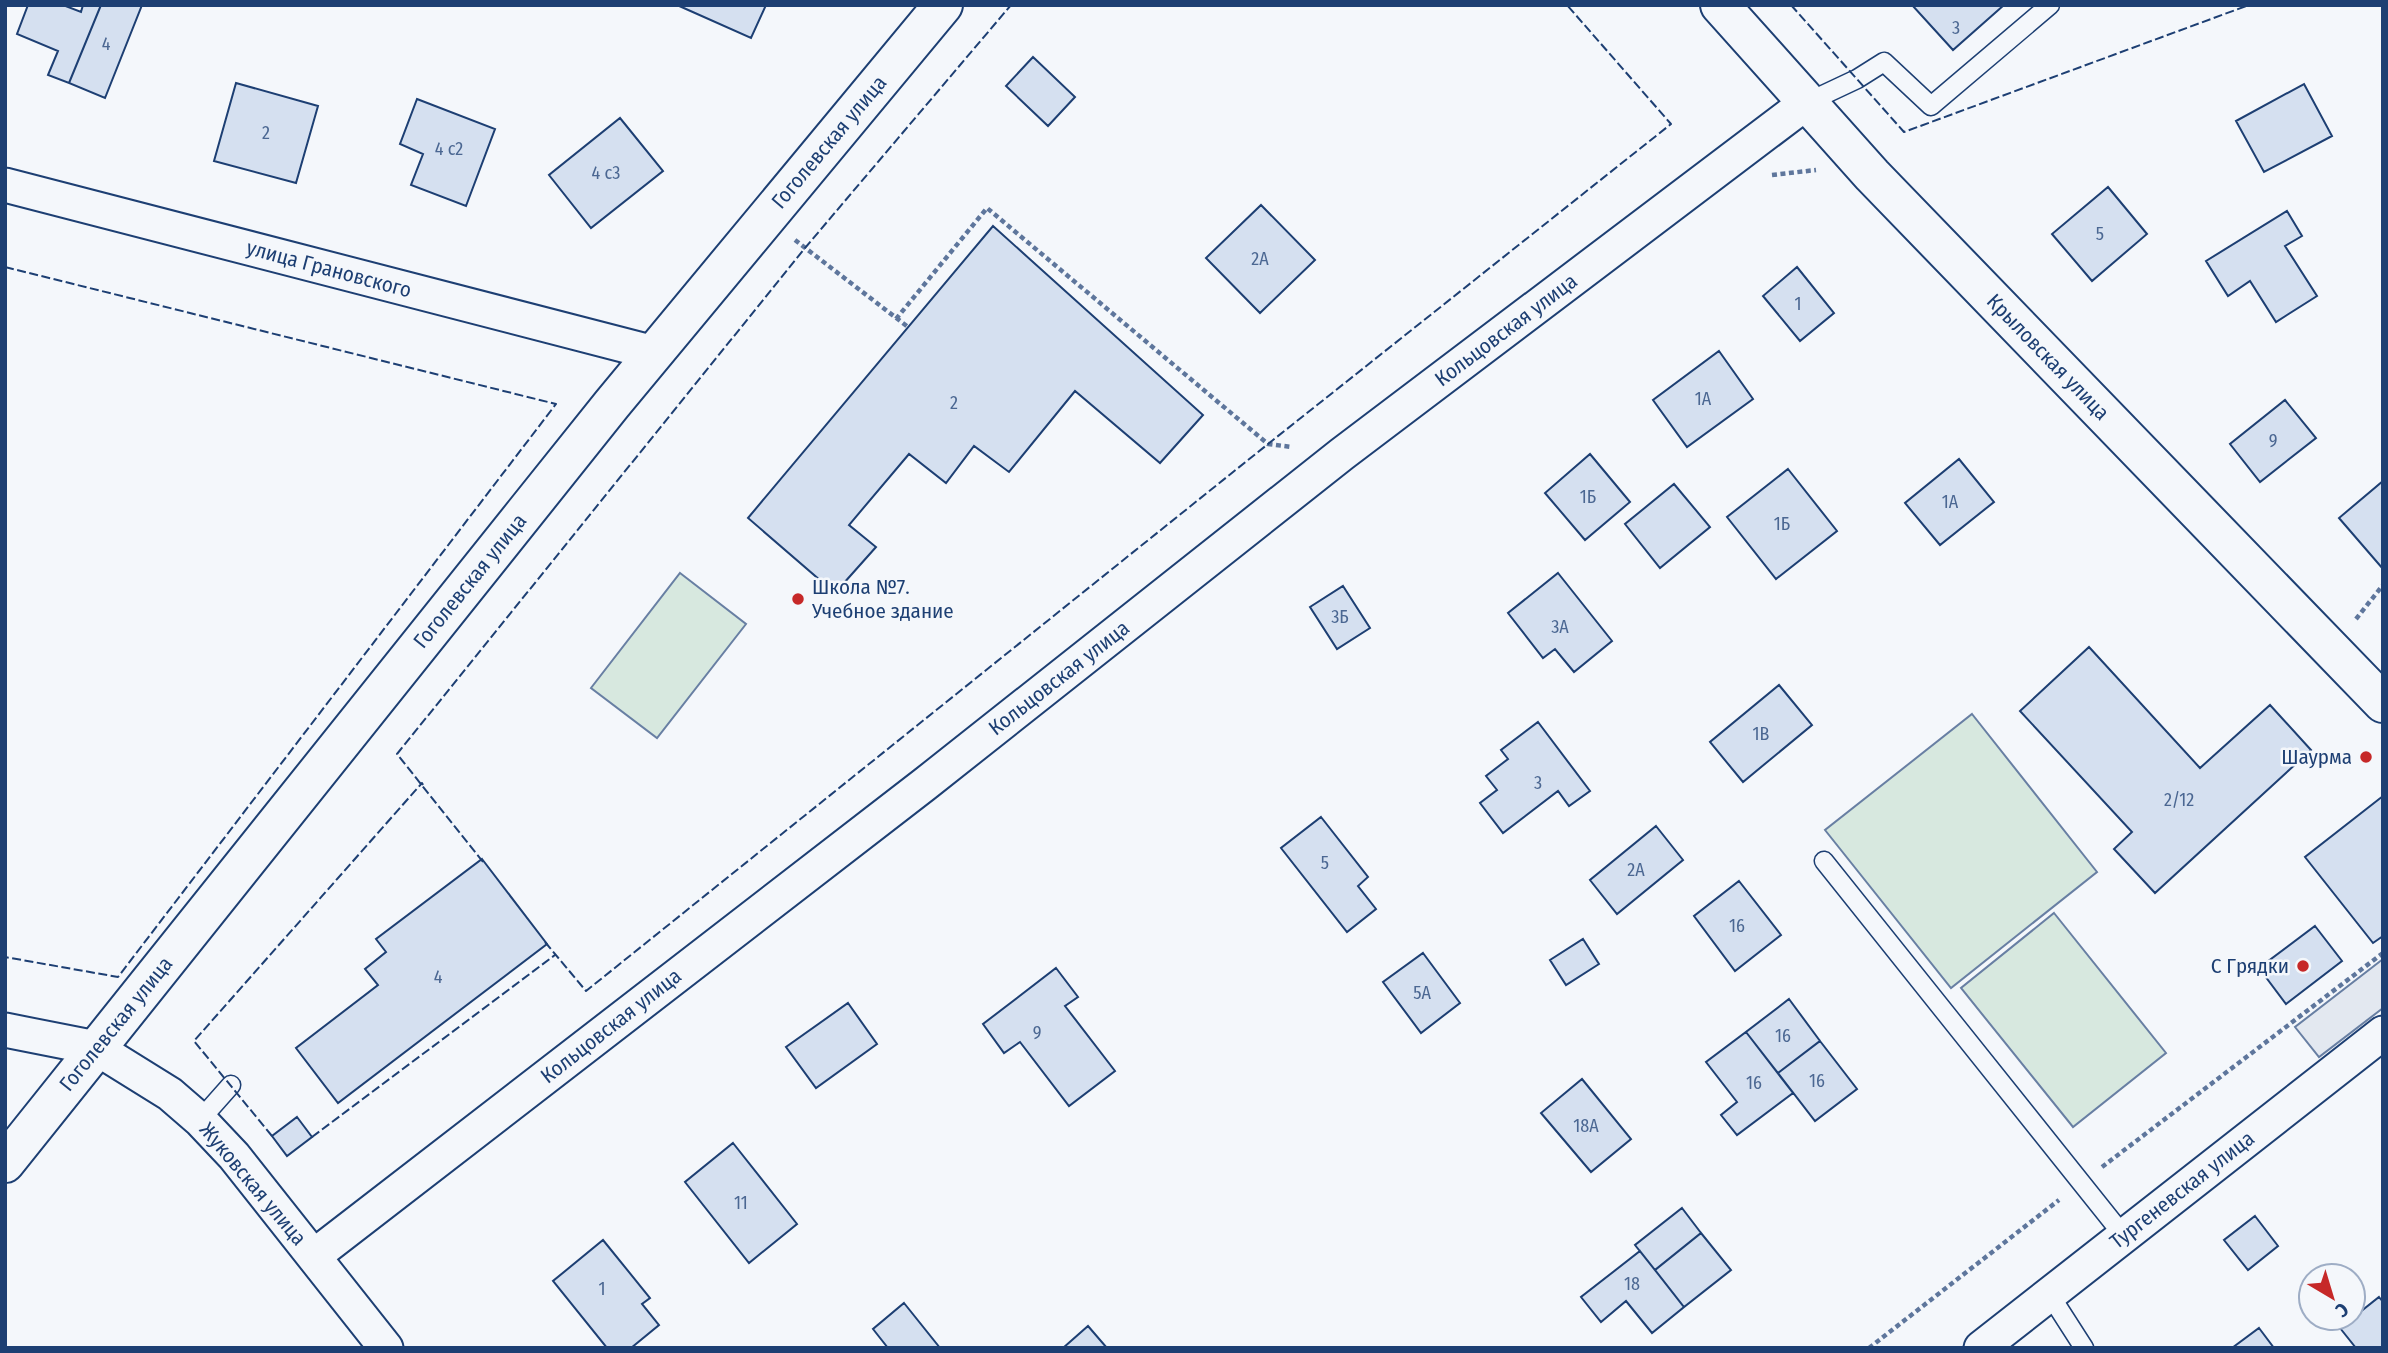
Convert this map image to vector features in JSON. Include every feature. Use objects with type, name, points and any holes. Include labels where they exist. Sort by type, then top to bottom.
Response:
[{"type":"street","name":"Гоголевская улица","points":[[5,1163],[654,353],[943,5]]},
{"type":"street","name":"Крыловская улица","points":[[1720,5],[1805,103],[2373,687]]},
{"type":"street","name":"Кольцовская улица","points":[[314,1256],[914,793],[1342,454],[1805,103]]},
{"type":"street","name":"улица Грановского","points":[[5,185],[654,353]]},
{"type":"street","points":[[5,1030],[96,1048]]},
{"type":"street","name":"Тургеневская улица","points":[[1981,1348],[2383,1032]]},
{"type":"street","name":"Жуковская улица","points":[[96,1048],[170,1094],[200,1119],[234,1156],[386,1348]]},
{"type":"lane","points":[[1805,103],[1857,79],[1884,62],[1931,106],[2050,5]]},
{"type":"lane","points":[[1824,861],[2123,1235]]},
{"type":"lane","points":[[200,1119],[231,1085]]},
{"type":"lane","points":[[2050,1295],[2084,1348]]},
{"type":"path","points":[[896,319],[987,208],[1268,444],[1342,454]]},
{"type":"path","points":[[787,234],[908,327]]},
{"type":"path","points":[[2356,619],[2383,585]]},
{"type":"path","points":[[1869,1348],[2383,953]]},
{"type":"shaded area","points":[[680,573],[746,624],[657,738],[591,688]]},
{"type":"shaded area","points":[[1972,714],[2097,872],[1951,988],[1825,830]]},
{"type":"shaded area","points":[[2054,913],[2166,1053],[2073,1127],[1961,988]]},
{"type":"shaded area","points":[[2383,959],[2383,1008],[2319,1057],[2295,1027]]},
{"type":"building","points":[[28,5],[63,5],[81,12],[83,5],[101,5],[69,83],[48,75],[58,51],[17,34]]},
{"type":"building","points":[[101,5],[142,5],[105,98],[69,83]]},
{"type":"building","points":[[677,5],[766,5],[751,38]]},
{"type":"building","points":[[1912,5],[2004,5],[1953,50]]},
{"type":"building","points":[[1033,57],[1075,97],[1048,126],[1006,86]]},
{"type":"building","points":[[236,83],[318,106],[296,183],[214,161]]},
{"type":"building","points":[[2304,84],[2332,136],[2264,172],[2236,121]]},
{"type":"building","points":[[417,99],[495,129],[466,206],[411,185],[423,154],[400,144]]},
{"type":"building","points":[[620,118],[663,171],[591,228],[549,175]]},
{"type":"building","points":[[2108,187],[2147,234],[2092,281],[2052,234]]},
{"type":"building","points":[[1261,205],[1315,260],[1260,313],[1206,258]]},
{"type":"building","points":[[2287,211],[2302,236],[2285,246],[2317,296],[2276,322],[2250,281],[2228,296],[2206,261]]},
{"type":"building","points":[[993,226],[1203,415],[1160,463],[1075,391],[1009,472],[974,446],[946,483],[909,454],[849,525],[876,547],[835,593],[748,518]]},
{"type":"building","points":[[1797,267],[1834,313],[1800,341],[1763,296]]},
{"type":"building","points":[[1719,351],[1753,399],[1687,447],[1653,400]]},
{"type":"building","points":[[2285,400],[2316,438],[2260,482],[2230,444]]},
{"type":"building","points":[[1590,454],[1630,502],[1585,540],[1545,493]]},
{"type":"building","points":[[1959,459],[1994,502],[1940,545],[1905,503]]},
{"type":"building","points":[[1788,469],[1837,531],[1776,579],[1727,517]]},
{"type":"building","points":[[2383,481],[2383,569],[2339,518]]},
{"type":"building","points":[[1674,484],[1710,527],[1660,568],[1625,524]]},
{"type":"building","points":[[1558,573],[1612,641],[1574,672],[1555,649],[1543,658],[1508,613]]},
{"type":"building","points":[[1343,586],[1370,628],[1337,649],[1310,607]]},
{"type":"building","points":[[2089,647],[2200,768],[2270,705],[2311,750],[2155,893],[2114,849],[2132,832],[2020,711]]},
{"type":"building","points":[[1779,685],[1812,725],[1743,782],[1710,742]]},
{"type":"building","points":[[1538,722],[1590,791],[1569,806],[1558,791],[1503,833],[1480,803],[1497,790],[1486,776],[1508,759],[1501,750]]},
{"type":"building","points":[[2383,796],[2383,936],[2373,943],[2305,857]]},
{"type":"building","points":[[1321,817],[1368,877],[1358,886],[1376,909],[1347,932],[1281,848]]},
{"type":"building","points":[[1656,826],[1683,860],[1617,914],[1590,880]]},
{"type":"building","points":[[482,859],[547,944],[338,1103],[296,1048],[378,985],[365,969],[386,952],[376,939]]},
{"type":"building","points":[[1739,881],[1781,935],[1735,971],[1694,916]]},
{"type":"building","points":[[2315,926],[2342,961],[2286,1004],[2259,968]]},
{"type":"building","points":[[1583,939],[1599,964],[1566,985],[1550,960]]},
{"type":"building","points":[[1423,953],[1460,1003],[1421,1033],[1383,982]]},
{"type":"building","points":[[1056,968],[1078,997],[1065,1006],[1115,1071],[1069,1106],[1020,1042],[1004,1053],[983,1024]]},
{"type":"building","points":[[1789,999],[1820,1041],[1778,1073],[1746,1032]]},
{"type":"building","points":[[848,1003],[877,1044],[816,1088],[786,1047]]},
{"type":"building","points":[[1746,1032],[1793,1093],[1737,1135],[1721,1115],[1737,1102],[1706,1062]]},
{"type":"building","points":[[1820,1041],[1857,1089],[1815,1121],[1778,1073]]},
{"type":"building","points":[[1582,1079],[1631,1139],[1591,1172],[1541,1113]]},
{"type":"building","points":[[297,1117],[312,1137],[287,1156],[272,1136]]},
{"type":"building","points":[[733,1143],[797,1224],[749,1263],[685,1182]]},
{"type":"building","points":[[1682,1208],[1701,1233],[1655,1270],[1635,1245]]},
{"type":"building","points":[[2255,1216],[2278,1246],[2248,1270],[2224,1240]]},
{"type":"building","points":[[1701,1233],[1731,1270],[1684,1307],[1655,1270]]},
{"type":"building","points":[[603,1240],[650,1298],[642,1304],[659,1325],[631,1348],[607,1348],[553,1281]]},
{"type":"building","points":[[1640,1251],[1684,1307],[1652,1333],[1626,1301],[1601,1322],[1581,1297]]},
{"type":"building","points":[[2379,1297],[2383,1302],[2383,1348],[2356,1348],[2343,1332],[2367,1332],[2367,1307]]},
{"type":"building","points":[[904,1303],[940,1348],[888,1348],[873,1329]]},
{"type":"building","points":[[1088,1326],[1107,1348],[1063,1348]]},
{"type":"building","points":[[2259,1328],[2274,1348],[2232,1348]]},
{"type":"fence","points":[[483,862],[397,754],[805,248],[1011,5]]},
{"type":"fence","points":[[545,942],[586,991],[1671,124],[1567,5]]},
{"type":"fence","points":[[1791,5],[1904,132],[2249,5]]},
{"type":"fence","points":[[5,267],[556,404],[118,977],[5,957]]},
{"type":"fence","points":[[272,1136],[194,1041],[422,783],[423,785]]},
{"type":"fence","points":[[312,1137],[555,955]]},
{"type":"place","name":"Школа №7. Учебное здание","points":[[798,599]]},
{"type":"place","name":"Шаурма","points":[[2366,757]]},
{"type":"place","name":"С Грядки","points":[[2303,966]]}]
